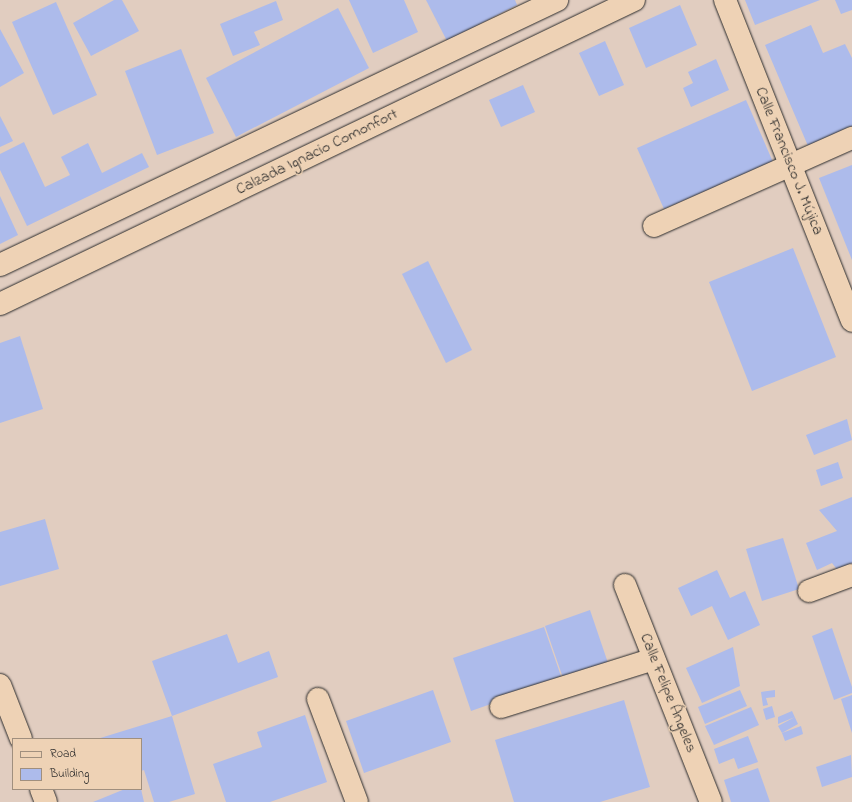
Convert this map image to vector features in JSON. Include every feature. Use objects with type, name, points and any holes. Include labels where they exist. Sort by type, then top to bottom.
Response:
[{"type":"main road","name":"Calzada Ignacio Comonfort","points":[[0,265],[557,0]]},
{"type":"main road","name":"Calzada Ignacio Comonfort","points":[[0,304],[634,0]]},
{"type":"main road","name":"Calle Francisco J. Mújica","points":[[725,0],[852,321]]},
{"type":"main road","points":[[654,226],[852,138]]},
{"type":"main road","points":[[809,591],[852,575]]},
{"type":"main road","name":"Calle Felipe Ángeles","points":[[625,584],[711,802]]},
{"type":"main road","points":[[501,707],[654,659]]},
{"type":"main road","points":[[0,685],[21,738]]},
{"type":"main road","points":[[318,699],[357,802]]},
{"type":"main road","points":[[41,790],[46,802]]},
{"type":"building","points":[[114,0],[122,0],[139,31],[91,56],[73,23]]},
{"type":"building","points":[[349,0],[404,0],[418,32],[373,53]]},
{"type":"building","points":[[426,0],[515,0],[517,5],[447,41]]},
{"type":"building","points":[[745,0],[820,0],[755,25]]},
{"type":"building","points":[[835,0],[852,0],[852,10],[841,14]]},
{"type":"building","points":[[276,1],[283,20],[254,32],[260,45],[233,56],[220,24]]},
{"type":"building","points":[[56,2],[97,95],[53,115],[12,22]]},
{"type":"building","points":[[680,5],[697,45],[646,68],[629,28]]},
{"type":"building","points":[[338,8],[369,68],[236,137],[206,78]]},
{"type":"building","points":[[811,25],[823,53],[845,44],[852,58],[852,126],[808,146],[765,45]]},
{"type":"building","points":[[0,29],[24,73],[0,87]]},
{"type":"building","points":[[605,41],[624,85],[599,96],[579,53]]},
{"type":"building","points":[[181,49],[214,133],[157,155],[125,71]]},
{"type":"building","points":[[716,59],[729,90],[691,107],[683,88],[693,83],[688,72]]},
{"type":"building","points":[[523,85],[535,112],[501,127],[489,100]]},
{"type":"building","points":[[746,100],[773,162],[664,209],[637,148]]},
{"type":"building","points":[[0,116],[13,141],[0,147]]},
{"type":"building","points":[[24,142],[45,187],[70,175],[61,157],[88,143],[102,173],[142,153],[149,167],[27,226],[0,170],[0,154]]},
{"type":"building","points":[[852,165],[852,260],[819,178]]},
{"type":"building","points":[[0,196],[18,235],[0,244]]},
{"type":"building","points":[[793,248],[836,357],[752,391],[709,282]]},
{"type":"building","points":[[428,261],[472,350],[446,363],[402,274]]},
{"type":"building","points":[[20,336],[43,409],[0,423],[0,343]]},
{"type":"building","points":[[847,419],[852,440],[814,455],[806,435]]},
{"type":"building","points":[[838,462],[843,478],[821,486],[816,470]]},
{"type":"building","points":[[852,497],[852,567],[839,572],[832,563],[817,570],[806,543],[837,531],[819,510]]},
{"type":"building","points":[[45,519],[59,569],[0,586],[0,532]]},
{"type":"building","points":[[783,538],[799,589],[762,601],[746,549]]},
{"type":"building","points":[[717,570],[730,598],[745,591],[760,625],[728,640],[712,606],[691,616],[678,588]]},
{"type":"building","points":[[590,610],[608,663],[563,678],[545,626]]},
{"type":"building","points":[[544,627],[562,679],[471,711],[453,658]]},
{"type":"building","points":[[832,628],[852,687],[852,693],[834,700],[812,636]]},
{"type":"building","points":[[227,634],[238,663],[269,651],[278,677],[172,716],[152,661]]},
{"type":"building","points":[[733,647],[740,686],[702,703],[686,668]]},
{"type":"building","points":[[433,690],[451,742],[364,773],[346,721]]},
{"type":"building","points":[[740,690],[747,706],[705,724],[698,707]]},
{"type":"building","points":[[775,690],[775,697],[766,698],[768,705],[763,706],[761,692]]},
{"type":"building","points":[[852,695],[852,733],[841,699]]},
{"type":"building","points":[[624,700],[650,787],[600,802],[514,802],[495,740]]},
{"type":"building","points":[[772,706],[775,717],[766,720],[763,709]]},
{"type":"building","points":[[751,707],[759,725],[714,745],[705,726]]},
{"type":"building","points":[[792,711],[795,717],[778,724],[778,717]]},
{"type":"building","points":[[305,715],[327,782],[270,802],[226,802],[213,764],[262,747],[257,732]]},
{"type":"building","points":[[172,716],[195,794],[169,802],[154,802],[144,770],[142,771],[142,738],[100,738]]},
{"type":"building","points":[[795,717],[798,724],[782,733],[778,726]]},
{"type":"building","points":[[801,726],[803,734],[785,741],[782,733]]},
{"type":"building","points":[[748,736],[758,762],[738,769],[734,758],[719,764],[714,749]]},
{"type":"building","points":[[851,755],[852,777],[822,787],[816,767]]},
{"type":"building","points":[[758,768],[770,802],[731,802],[724,780]]},
{"type":"building","points":[[123,790],[141,790],[144,802],[93,802]]}]
